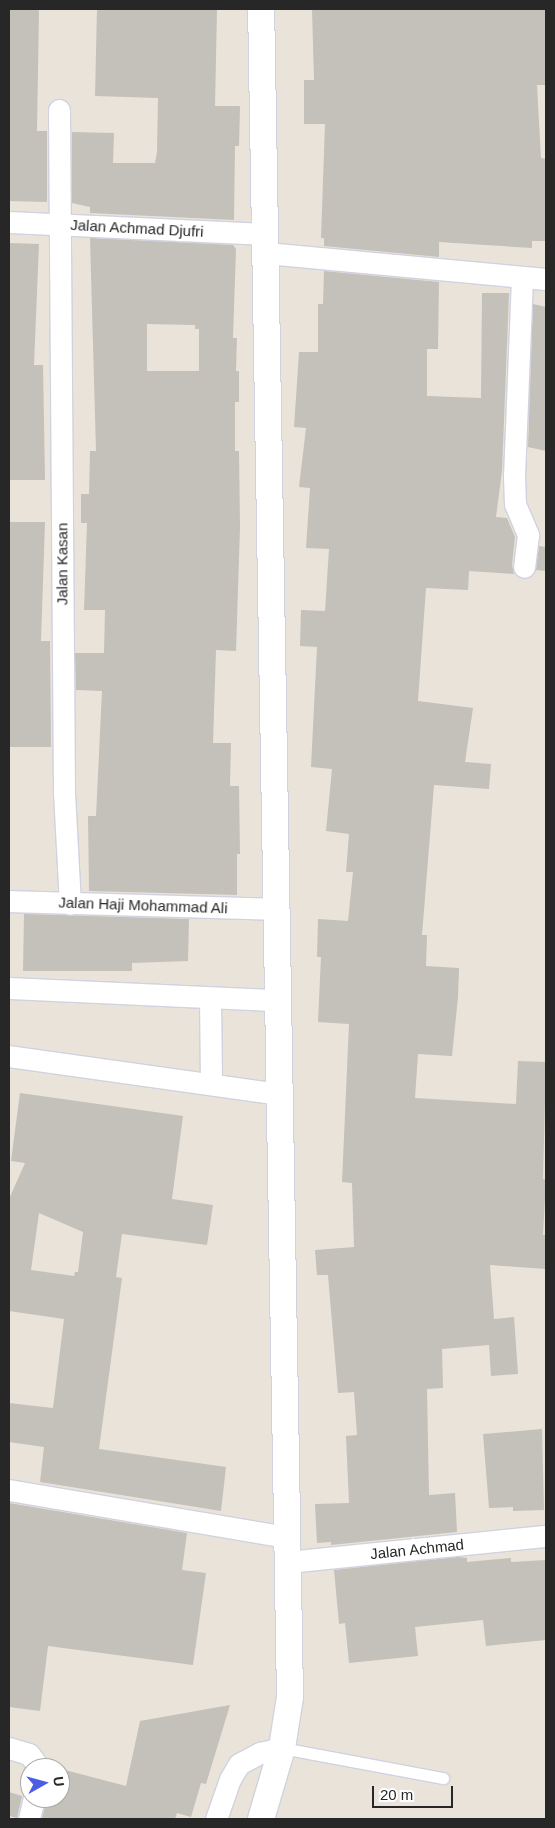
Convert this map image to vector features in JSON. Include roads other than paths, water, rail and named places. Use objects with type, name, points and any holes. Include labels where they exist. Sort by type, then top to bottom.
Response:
[{"type":"street","points":[[261,9],[278,909],[290,1697],[282,1748],[261,1819]]},
{"type":"street","name":"Jalan Kasan","points":[[58,110],[64,793],[70,904]]},
{"type":"street","name":"Jalan Achmad Djufri","points":[[9,222],[266,243],[522,278],[546,279]]},
{"type":"street","points":[[522,278],[514,486],[515,504],[528,536],[524,567]]},
{"type":"street","name":"Jalan Haji Mohammad Ali","points":[[9,901],[278,909]]},
{"type":"street","points":[[9,988],[278,1000]]},
{"type":"street","points":[[210,998],[211,1082]]},
{"type":"street","points":[[9,1056],[211,1082],[280,1094]]},
{"type":"street","name":"Jalan Achmad","points":[[9,1490],[288,1550],[546,1536]]},
{"type":"street","points":[[9,1748],[29,1754],[32,1758]]},
{"type":"street","points":[[216,1819],[230,1779],[239,1764],[260,1752],[282,1748]]},
{"type":"lane","points":[[282,1748],[443,1778]]}]
